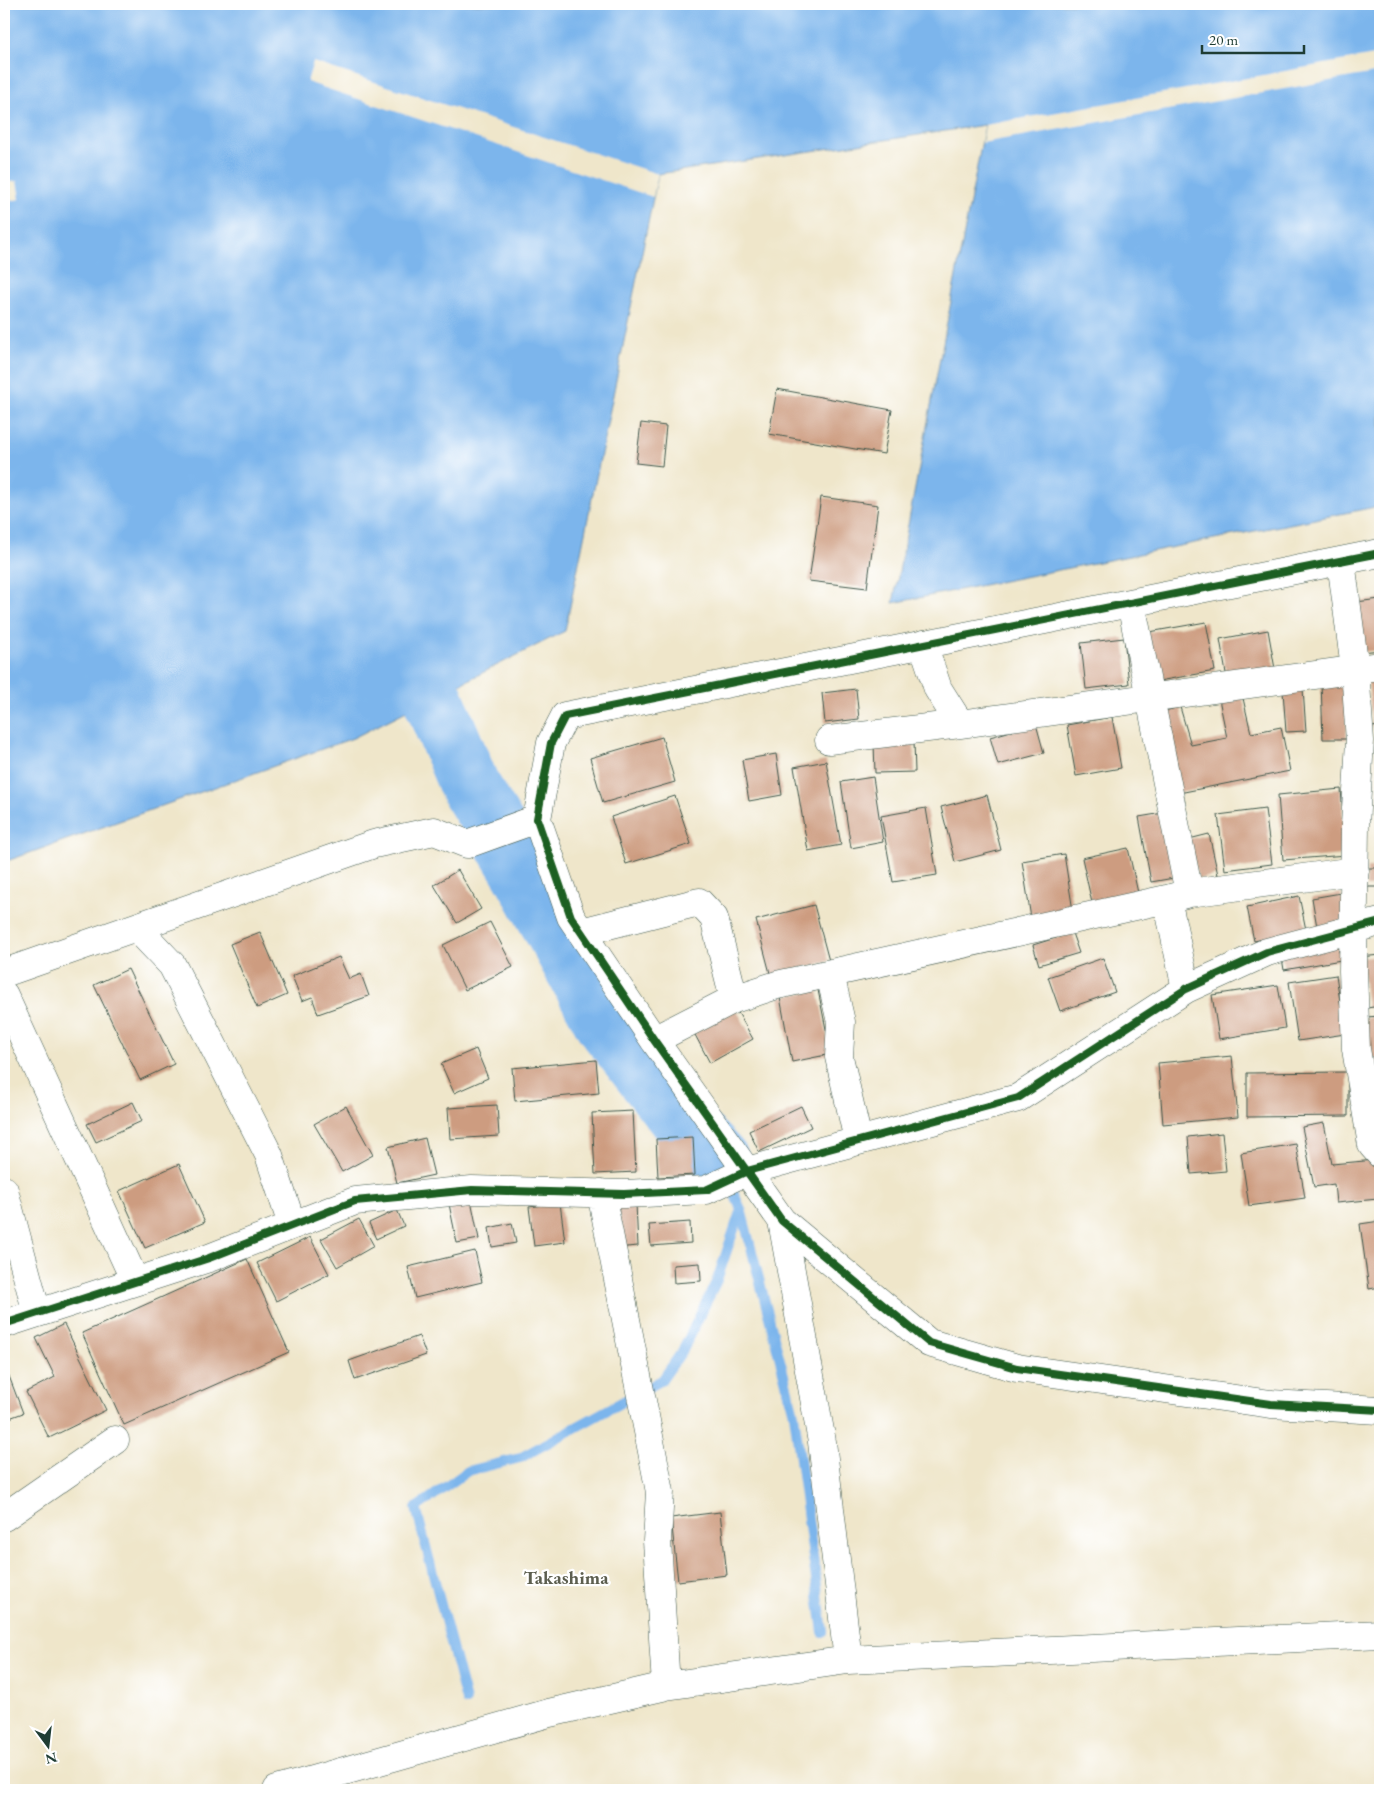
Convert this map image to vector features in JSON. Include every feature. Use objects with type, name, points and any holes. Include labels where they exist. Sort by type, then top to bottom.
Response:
[{"type":"street","points":[[1380,553],[565,716],[551,743],[537,819],[570,917],[782,1221],[929,1343],[1017,1368],[1271,1404],[1380,1410]]},
{"type":"street","points":[[1341,561],[1368,668],[1360,741],[1369,773],[1355,871],[1367,925],[1353,971],[1356,1048],[1372,1145],[1380,1154]]},
{"type":"street","points":[[1131,603],[1149,698],[1178,896],[1186,989]]},
{"type":"street","points":[[923,644],[938,689],[960,724]]},
{"type":"street","points":[[829,740],[1368,668]]},
{"type":"street","points":[[4,973],[374,844],[434,831],[467,844],[537,819]]},
{"type":"street","points":[[654,1040],[734,999],[777,986],[1178,896],[1355,871]]},
{"type":"street","points":[[581,932],[699,902],[714,918],[734,999]]},
{"type":"street","points":[[4,1324],[209,1258],[355,1201],[472,1190],[624,1194],[706,1190],[746,1171],[1018,1098],[1186,989],[1267,952],[1367,925]]},
{"type":"street","points":[[136,927],[172,965],[269,1155],[292,1225]]},
{"type":"street","points":[[830,974],[841,1022],[839,1057],[858,1140]]},
{"type":"street","points":[[4,996],[135,1281]]},
{"type":"street","points":[[4,1190],[37,1313]]},
{"type":"street","points":[[601,1193],[660,1492],[657,1541],[666,1686]]},
{"type":"street","points":[[782,1221],[822,1442],[848,1660]]},
{"type":"street","points":[[4,1517],[115,1440]]},
{"type":"street","points":[[277,1790],[549,1713],[666,1686],[848,1660],[1380,1634]]},
{"type":"water","points":[[4,4],[1380,4],[1380,506],[893,603],[985,125],[658,174],[565,631],[353,738],[4,862]]},
{"type":"pier","points":[[1380,54],[1380,72],[982,143],[985,125]]},
{"type":"pier","points":[[313,62],[658,174],[653,197],[307,82]]},
{"type":"pier","points":[[17,181],[20,199],[4,202],[4,183]]},
{"type":"building","points":[[777,389],[892,410],[884,454],[769,434]]},
{"type":"building","points":[[641,423],[666,426],[662,466],[636,463]]},
{"type":"building","points":[[821,497],[878,505],[867,588],[809,581]]},
{"type":"building","points":[[1380,599],[1380,650],[1362,652],[1356,602]]},
{"type":"building","points":[[1206,622],[1215,671],[1147,683],[1138,634]]},
{"type":"building","points":[[1268,630],[1275,669],[1227,679],[1220,639]]},
{"type":"building","points":[[1124,638],[1129,684],[1086,689],[1081,643]]},
{"type":"building","points":[[1380,679],[1380,726],[1372,727],[1368,680]]},
{"type":"building","points":[[1345,681],[1347,739],[1323,739],[1321,682]]},
{"type":"building","points":[[856,689],[859,719],[825,723],[822,693]]},
{"type":"building","points":[[1303,689],[1306,731],[1286,732],[1283,691]]},
{"type":"building","points":[[1242,694],[1251,733],[1281,727],[1290,771],[1179,793],[1157,713],[1180,707],[1191,745],[1227,738],[1219,699]]},
{"type":"building","points":[[1112,717],[1121,768],[1076,776],[1067,725]]},
{"type":"building","points":[[1036,724],[1044,753],[998,765],[990,737]]},
{"type":"building","points":[[662,737],[675,782],[603,803],[590,758]]},
{"type":"building","points":[[914,741],[915,772],[875,773],[874,743]]},
{"type":"building","points":[[776,754],[782,795],[749,801],[742,760]]},
{"type":"building","points":[[826,761],[841,845],[808,851],[794,767]]},
{"type":"building","points":[[873,777],[883,842],[851,848],[841,782]]},
{"type":"building","points":[[1341,789],[1346,855],[1283,860],[1278,795]]},
{"type":"building","points":[[987,795],[1001,850],[955,862],[941,807]]},
{"type":"building","points":[[675,796],[691,844],[626,864],[611,817]]},
{"type":"building","points":[[926,808],[937,875],[893,882],[881,816]]},
{"type":"building","points":[[1265,809],[1272,864],[1225,870],[1218,815]]},
{"type":"building","points":[[1163,813],[1174,878],[1151,882],[1139,817]]},
{"type":"building","points":[[1209,834],[1218,875],[1198,879],[1189,839]]},
{"type":"building","points":[[1128,848],[1138,893],[1092,903],[1082,858]]},
{"type":"building","points":[[1064,854],[1073,911],[1031,918],[1022,861]]},
{"type":"building","points":[[1367,868],[1380,868],[1380,887],[1366,887]]},
{"type":"building","points":[[458,870],[481,909],[457,923],[434,885]]},
{"type":"building","points":[[1341,893],[1346,921],[1317,927],[1312,898]]},
{"type":"building","points":[[1299,896],[1306,930],[1254,941],[1247,907]]},
{"type":"building","points":[[814,905],[829,961],[771,977],[756,920]]},
{"type":"building","points":[[490,922],[513,967],[465,990],[443,945]]},
{"type":"building","points":[[260,932],[287,995],[257,1008],[230,944]]},
{"type":"building","points":[[1072,933],[1079,953],[1039,965],[1033,945]]},
{"type":"building","points":[[1337,943],[1341,960],[1284,970],[1281,952]]},
{"type":"building","points":[[1380,955],[1380,1006],[1367,1008],[1361,957]]},
{"type":"building","points":[[339,957],[349,979],[361,974],[369,996],[318,1014],[312,997],[302,1001],[292,976]]},
{"type":"building","points":[[1103,958],[1115,992],[1060,1011],[1048,977]]},
{"type":"building","points":[[128,969],[174,1064],[140,1080],[94,985]]},
{"type":"building","points":[[1336,975],[1345,1034],[1298,1041],[1289,982]]},
{"type":"building","points":[[1278,985],[1285,1028],[1219,1039],[1212,995]]},
{"type":"building","points":[[818,990],[831,1054],[792,1062],[780,997]]},
{"type":"building","points":[[736,1009],[753,1039],[710,1063],[694,1033]]},
{"type":"building","points":[[1380,1016],[1380,1067],[1367,1067],[1366,1017]]},
{"type":"building","points":[[476,1049],[488,1078],[454,1093],[441,1064]]},
{"type":"building","points":[[1232,1056],[1238,1117],[1163,1124],[1158,1063]]},
{"type":"building","points":[[596,1060],[599,1093],[515,1101],[512,1068]]},
{"type":"building","points":[[1348,1072],[1348,1116],[1247,1117],[1247,1073]]},
{"type":"building","points":[[133,1102],[142,1121],[96,1142],[87,1124]]},
{"type":"building","points":[[497,1105],[499,1136],[450,1139],[448,1108]]},
{"type":"building","points":[[346,1106],[373,1155],[342,1172],[314,1124]]},
{"type":"building","points":[[801,1106],[811,1127],[759,1152],[749,1131]]},
{"type":"building","points":[[633,1111],[636,1172],[595,1174],[592,1113]]},
{"type":"building","points":[[1324,1123],[1332,1164],[1375,1160],[1378,1199],[1336,1203],[1334,1184],[1314,1187],[1302,1127]]},
{"type":"building","points":[[1222,1133],[1226,1171],[1191,1174],[1188,1137]]},
{"type":"building","points":[[693,1137],[695,1175],[658,1177],[656,1139]]},
{"type":"building","points":[[425,1138],[434,1175],[397,1183],[388,1147]]},
{"type":"building","points":[[1296,1144],[1305,1198],[1249,1206],[1241,1153]]},
{"type":"building","points":[[179,1164],[205,1222],[145,1248],[119,1191]]},
{"type":"building","points":[[471,1200],[479,1239],[457,1243],[449,1204]]},
{"type":"building","points":[[560,1203],[565,1242],[534,1246],[529,1207]]},
{"type":"building","points":[[636,1204],[638,1246],[615,1248],[613,1205]]},
{"type":"building","points":[[397,1210],[404,1226],[376,1239],[369,1223]]},
{"type":"building","points":[[359,1219],[374,1246],[337,1267],[321,1239]]},
{"type":"building","points":[[1380,1221],[1380,1287],[1369,1289],[1360,1224]]},
{"type":"building","points":[[690,1222],[691,1243],[651,1246],[649,1225]]},
{"type":"building","points":[[512,1223],[516,1243],[492,1247],[489,1228]]},
{"type":"building","points":[[310,1237],[329,1274],[276,1301],[257,1263]]},
{"type":"building","points":[[475,1251],[482,1282],[415,1298],[408,1267]]},
{"type":"building","points":[[247,1259],[289,1352],[124,1425],[82,1333]]},
{"type":"building","points":[[700,1263],[701,1281],[674,1283],[673,1265]]},
{"type":"building","points":[[64,1324],[106,1410],[49,1438],[26,1392],[55,1377],[36,1338]]},
{"type":"building","points":[[419,1336],[426,1355],[355,1380],[349,1361]]},
{"type":"building","points":[[4,1363],[23,1413],[4,1420]]},
{"type":"building","points":[[720,1512],[727,1575],[678,1581],[671,1518]]},
{"type":"waterway","points":[[433,698],[469,785],[522,871],[605,1023],[685,1126],[719,1161]]},
{"type":"waterway","points":[[719,1161],[741,1209],[794,1414],[823,1632]]},
{"type":"waterway","points":[[466,1701],[416,1508],[468,1471],[520,1458],[662,1380],[683,1350],[717,1280],[741,1209]]},
{"type":"cycle path","points":[[1380,553],[565,716],[551,743],[537,819],[571,917],[654,1040],[782,1221],[929,1343],[1017,1368],[1271,1404],[1380,1410]]},
{"type":"cycle path","points":[[4,1324],[209,1258],[355,1201],[472,1190],[624,1194],[706,1190],[747,1171],[1018,1098],[1186,989],[1267,952],[1380,922]]},
{"type":"district","name":"Takashima","points":[[566,1577]]}]
